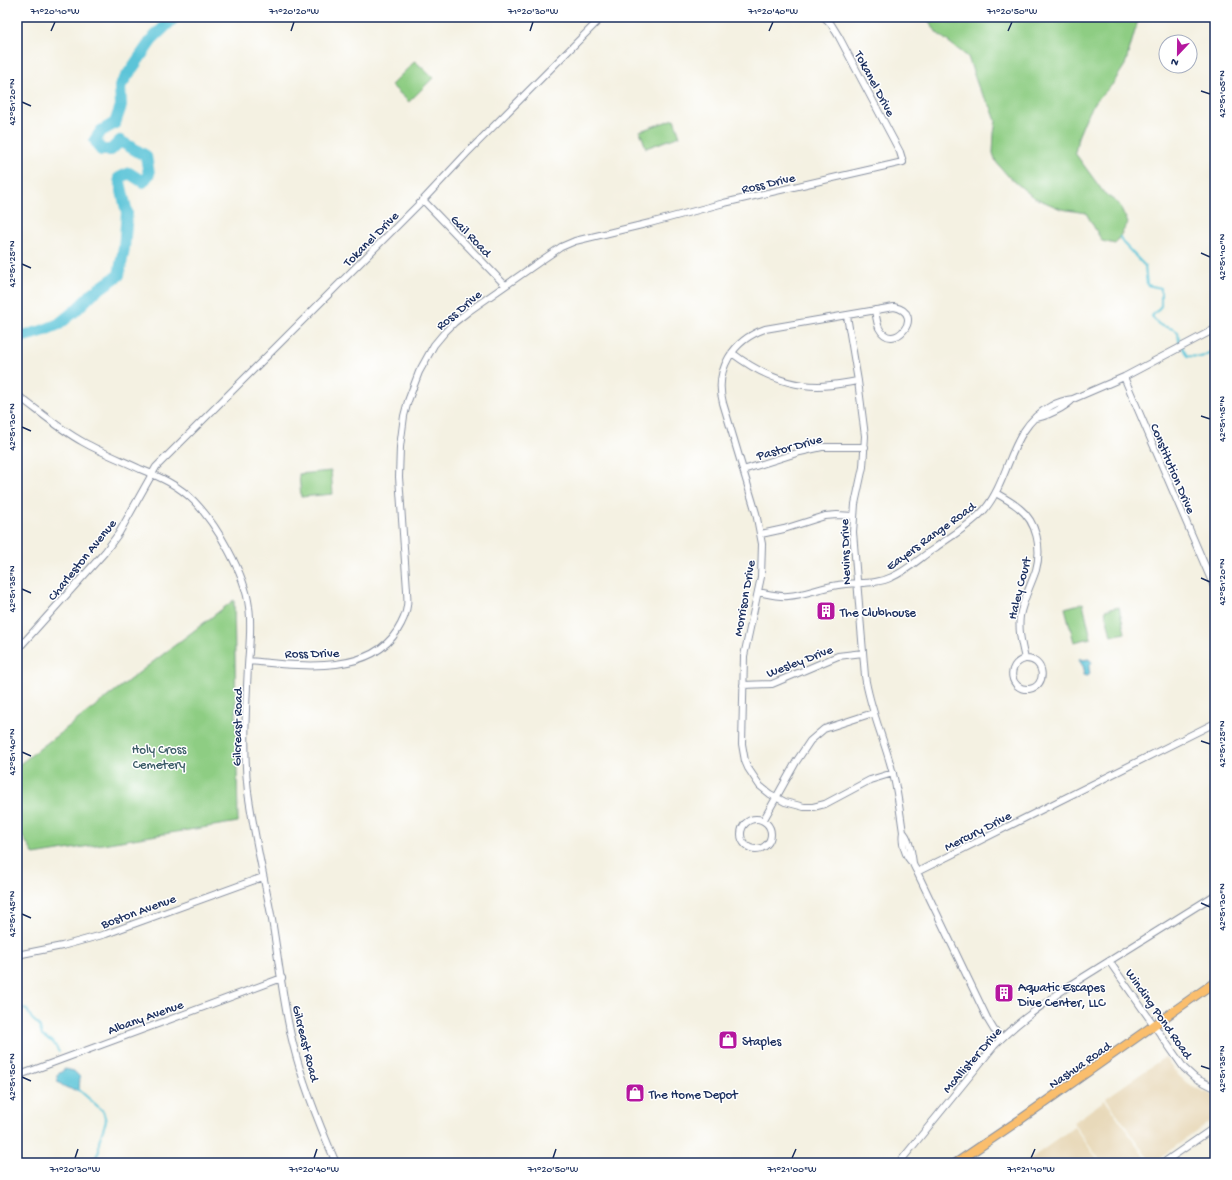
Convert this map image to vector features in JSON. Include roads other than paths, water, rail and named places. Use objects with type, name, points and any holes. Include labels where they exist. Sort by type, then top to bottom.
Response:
[{"type":"main road","name":"Nashua Road","points":[[956,1163],[1215,982]]},
{"type":"street","name":"Tokanel Drive","points":[[152,474],[168,455],[423,200],[466,154],[602,17]]},
{"type":"street","name":"Tokanel Drive","points":[[824,17],[831,24],[839,38],[904,162]]},
{"type":"street","name":"Ross Drive","points":[[249,661],[311,666],[341,663],[356,660],[370,654],[383,647],[394,636],[402,622],[407,606],[408,590],[399,477],[400,447],[408,401],[419,372],[434,345],[444,333],[468,311],[561,247],[584,239],[724,203],[904,162]]},
{"type":"street","name":"Gail Road","points":[[423,200],[505,285]]},
{"type":"street","name":"Morrison Drive","points":[[875,310],[879,326],[884,334],[896,337],[904,332],[908,322],[906,316],[903,311],[894,307],[875,310],[847,316],[765,329],[749,335],[732,353],[724,367],[721,376],[721,395],[761,534],[762,565],[758,592],[744,656],[742,744],[745,761],[752,775],[760,786],[776,798],[796,806],[813,807],[830,801],[870,780],[893,773]]},
{"type":"street","name":"Nevins Drive","points":[[847,316],[865,426],[863,467],[853,516],[856,582],[866,688],[893,773],[905,849],[909,860],[913,863],[917,872]]},
{"type":"street","name":"Eayers Range Road","points":[[758,592],[787,596],[856,582],[886,580],[900,573],[975,518],[985,508],[996,493],[1019,437],[1026,426],[1038,414],[1055,404],[1073,399],[1124,377],[1215,329]]},
{"type":"street","points":[[732,353],[748,365],[778,379],[800,385],[820,386],[858,381]]},
{"type":"street","name":"Constitution Drive","points":[[1124,377],[1215,589]]},
{"type":"street","name":"Gilcreast Road","points":[[17,395],[62,429],[81,441],[171,483],[194,501],[208,520],[236,565],[244,586],[250,609],[246,704],[247,776],[255,836],[282,978],[288,1021],[299,1065],[311,1101],[336,1163]]},
{"type":"street","name":"Pastor Drive","points":[[743,470],[800,452],[822,447],[865,447]]},
{"type":"street","name":"Charleston Avenue","points":[[17,650],[105,552],[127,520],[152,474]]},
{"type":"street","name":"Haley Court","points":[[996,493],[1010,501],[1026,515],[1034,530],[1038,546],[1038,561],[1036,569],[1020,615],[1020,633],[1025,659]]},
{"type":"street","points":[[761,534],[784,529],[825,516],[853,516]]},
{"type":"street","name":"Wesley Drive","points":[[743,685],[772,684],[838,656],[863,654]]},
{"type":"street","points":[[1025,659],[1034,661],[1039,665],[1042,671],[1042,677],[1039,683],[1028,689],[1018,686],[1012,675],[1014,666],[1018,661],[1025,659]]},
{"type":"street","points":[[763,821],[796,762],[810,741],[824,729],[873,713]]},
{"type":"street","name":"Mercury Drive","points":[[917,872],[1215,723]]},
{"type":"street","points":[[757,819],[763,821],[768,825],[771,837],[761,848],[749,848],[744,844],[741,838],[743,826],[751,820],[757,819]]},
{"type":"street","points":[[917,872],[988,1020],[994,1030],[1002,1038]]},
{"type":"street","name":"Boston Avenue","points":[[17,955],[62,946],[106,934],[263,877]]},
{"type":"street","name":"McAllister Drive","points":[[899,1163],[1002,1038],[1047,1001],[1215,896]]},
{"type":"street","name":"Winding Pond Road","points":[[1109,961],[1187,1071],[1201,1082],[1215,1088]]},
{"type":"street","name":"Albany Avenue","points":[[17,1076],[282,978]]},
{"type":"street","points":[[1163,1163],[1215,1126]]},
{"type":"water","points":[[1080,658],[1082,660],[1089,659],[1092,662],[1089,668],[1090,674],[1088,676],[1083,675],[1084,668],[1079,660]]},
{"type":"water","points":[[65,1069],[74,1071],[80,1077],[79,1090],[67,1088],[58,1082],[57,1075]]},
{"type":"waterway","points":[[17,338],[42,331],[59,324],[93,293],[119,275],[124,248],[127,213],[119,178],[129,173],[143,182],[149,174],[146,156],[120,141],[111,150],[101,150],[95,140],[101,131],[115,123],[121,106],[120,86],[153,38],[175,17]]},
{"type":"waterway","points":[[1120,237],[1123,243],[1145,266],[1147,285],[1161,288],[1161,306],[1152,316],[1155,321],[1161,326],[1174,329],[1178,332],[1179,341],[1187,356],[1201,357],[1215,350]]},
{"type":"waterway","points":[[17,1007],[27,1010],[32,1019],[39,1025],[42,1036],[53,1042],[59,1052]]},
{"type":"waterway","points":[[78,1089],[103,1111],[106,1121],[99,1141],[99,1151],[95,1159],[97,1163]]},
{"type":"place","name":"The Clubhouse","points":[[826,611]]},
{"type":"place","name":"Aquatic Escapes Dive Center, LLC","points":[[1004,993]]},
{"type":"place","name":"Staples","points":[[728,1040]]},
{"type":"place","name":"The Home Depot","points":[[635,1093]]},
{"type":"park label","name":"Holy Cross Cemetery","points":[[159,756]]}]
